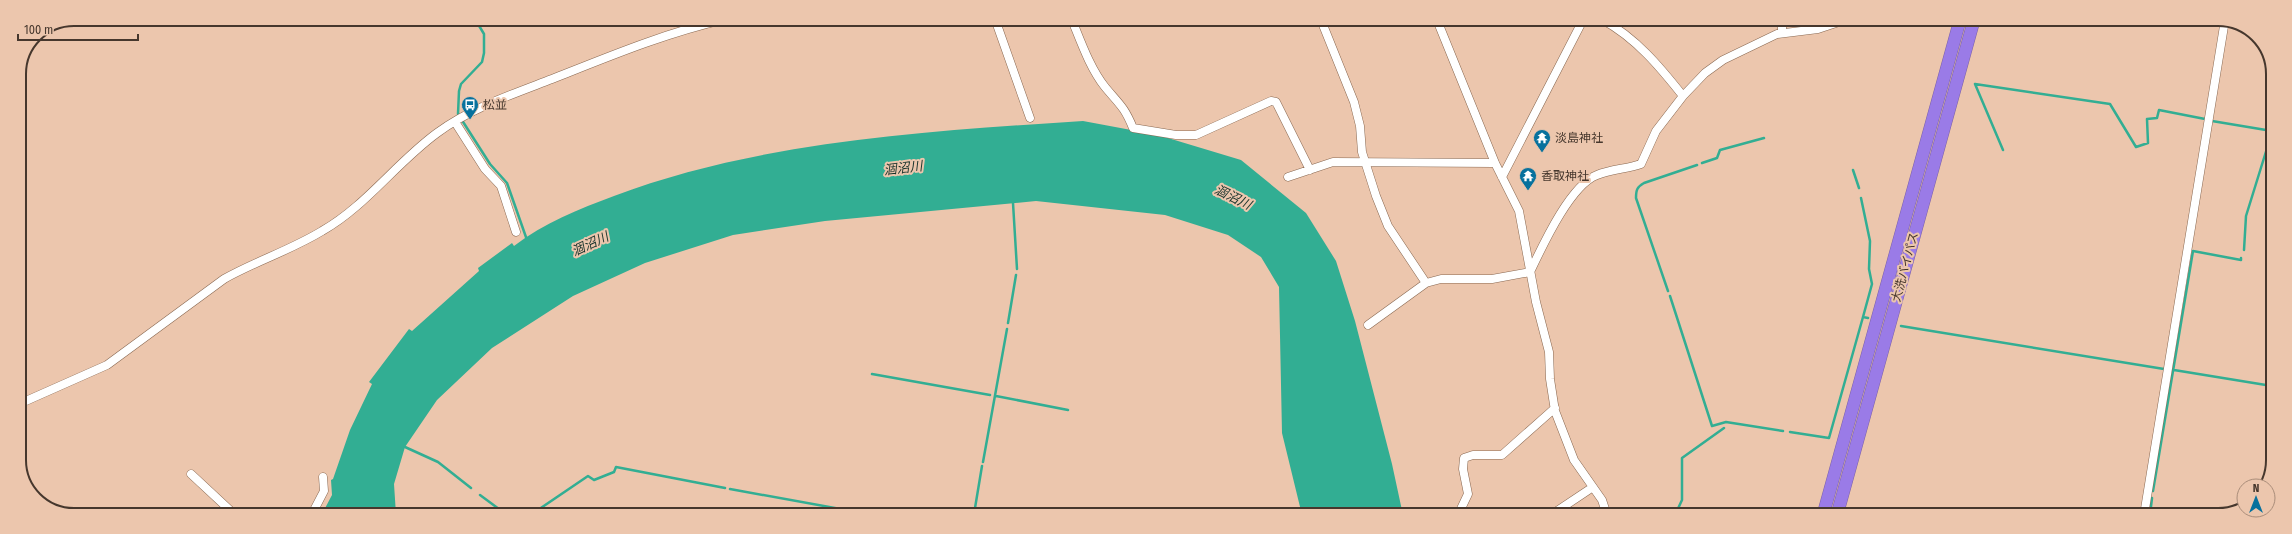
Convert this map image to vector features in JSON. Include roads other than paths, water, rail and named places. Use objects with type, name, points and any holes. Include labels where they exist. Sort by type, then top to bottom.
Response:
[{"type":"highway","name":"大洗バイパス","points":[[1825,508],[1958,26]]},
{"type":"highway","name":"大洗バイパス","points":[[1839,508],[1972,26]]},
{"type":"street","points":[[26,401],[97,371],[118,358],[224,279],[243,268],[322,231],[354,209],[428,140],[455,122],[510,95],[641,43],[697,26]]},
{"type":"street","points":[[997,26],[1030,118]]},
{"type":"street","points":[[1075,26],[1086,53],[1105,87],[1126,109],[1133,128],[1176,135],[1196,135],[1271,101],[1276,102],[1310,170]]},
{"type":"street","points":[[1323,26],[1354,102],[1360,126],[1364,162],[1388,226],[1426,283]]},
{"type":"street","points":[[1439,26],[1495,163],[1519,211],[1530,272],[1549,352],[1550,379],[1555,408],[1574,460],[1602,500],[1605,508]]},
{"type":"street","points":[[1502,177],[1580,26]]},
{"type":"street","points":[[1614,26],[1621,30],[1646,54],[1683,96]]},
{"type":"street","points":[[1782,26],[1782,32]]},
{"type":"street","points":[[1530,272],[1551,229],[1572,197],[1595,175],[1641,164],[1656,131],[1683,96],[1705,73],[1723,60],[1782,32],[1818,29],[1827,26]]},
{"type":"street","points":[[2145,508],[2224,27]]},
{"type":"street","points":[[455,122],[485,169],[501,186],[516,232]]},
{"type":"street","points":[[1288,177],[1333,162],[1495,163]]},
{"type":"street","points":[[1368,325],[1426,283],[1441,279],[1492,279],[1530,272]]},
{"type":"street","points":[[1461,508],[1468,494],[1462,469],[1464,458],[1473,455],[1502,455],[1555,408]]},
{"type":"street","points":[[191,474],[228,508]]},
{"type":"street","points":[[315,508],[324,491],[323,477]]},
{"type":"street","points":[[1561,508],[1593,486]]},
{"type":"water","name":"涸沼川","points":[[1083,121],[1158,135],[1241,160],[1306,213],[1336,261],[1355,321],[1392,464],[1401,508],[1300,508],[1282,433],[1279,287],[1261,257],[1228,235],[1165,215],[1036,201],[825,221],[733,235],[645,263],[573,296],[492,348],[437,400],[405,447],[394,484],[396,508],[325,508],[332,495],[331,480],[333,479],[350,430],[372,384],[369,382],[409,329],[412,331],[479,271],[478,268],[512,243],[514,246],[537,230],[575,211],[614,196],[669,177],[727,162],[845,142],[965,129]]},
{"type":"waterway","points":[[479,26],[484,34],[484,53],[482,62],[461,84],[459,91],[458,114],[490,164],[507,183],[527,240]]},
{"type":"waterway","points":[[2003,150],[1975,84],[2110,104],[2136,147],[2148,143],[2147,119],[2157,118],[2159,110],[2205,119]]},
{"type":"waterway","points":[[2212,121],[2266,130]]},
{"type":"waterway","points":[[1702,163],[1717,158],[1720,150],[1764,138]]},
{"type":"waterway","points":[[2244,250],[2246,216],[2266,152]]},
{"type":"waterway","points":[[1668,291],[1636,198],[1637,191],[1638,187],[1644,183],[1697,165]]},
{"type":"waterway","points":[[1853,170],[1859,188]]},
{"type":"waterway","points":[[1861,198],[1870,241],[1869,269],[1872,284],[1863,317],[1868,318]]},
{"type":"waterway","points":[[1013,203],[1017,269]]},
{"type":"waterway","points":[[2153,491],[2193,251],[2241,260],[2241,258]]},
{"type":"waterway","points":[[1008,323],[1016,275]]},
{"type":"waterway","points":[[1670,296],[1712,426],[1726,422],[1783,431]]},
{"type":"waterway","points":[[1790,432],[1829,438],[1863,317]]},
{"type":"waterway","points":[[1901,326],[2164,369]]},
{"type":"waterway","points":[[983,462],[1007,329]]},
{"type":"waterway","points":[[2174,370],[2266,385]]},
{"type":"waterway","points":[[872,374],[990,395]]},
{"type":"waterway","points":[[996,396],[1068,410]]},
{"type":"waterway","points":[[1678,508],[1682,500],[1682,458],[1724,428]]},
{"type":"waterway","points":[[405,447],[438,462],[471,488]]},
{"type":"waterway","points":[[975,508],[982,466]]},
{"type":"waterway","points":[[541,508],[588,476],[594,480],[614,472],[616,467],[725,488]]},
{"type":"waterway","points":[[730,489],[835,508]]},
{"type":"waterway","points":[[480,495],[498,508]]},
{"type":"waterway","points":[[2151,508],[2152,498]]},
{"type":"place","name":"松並","points":[[470,120]]},
{"type":"place","name":"淡島神社","points":[[1542,153]]},
{"type":"place","name":"香取神社","points":[[1528,191]]}]
